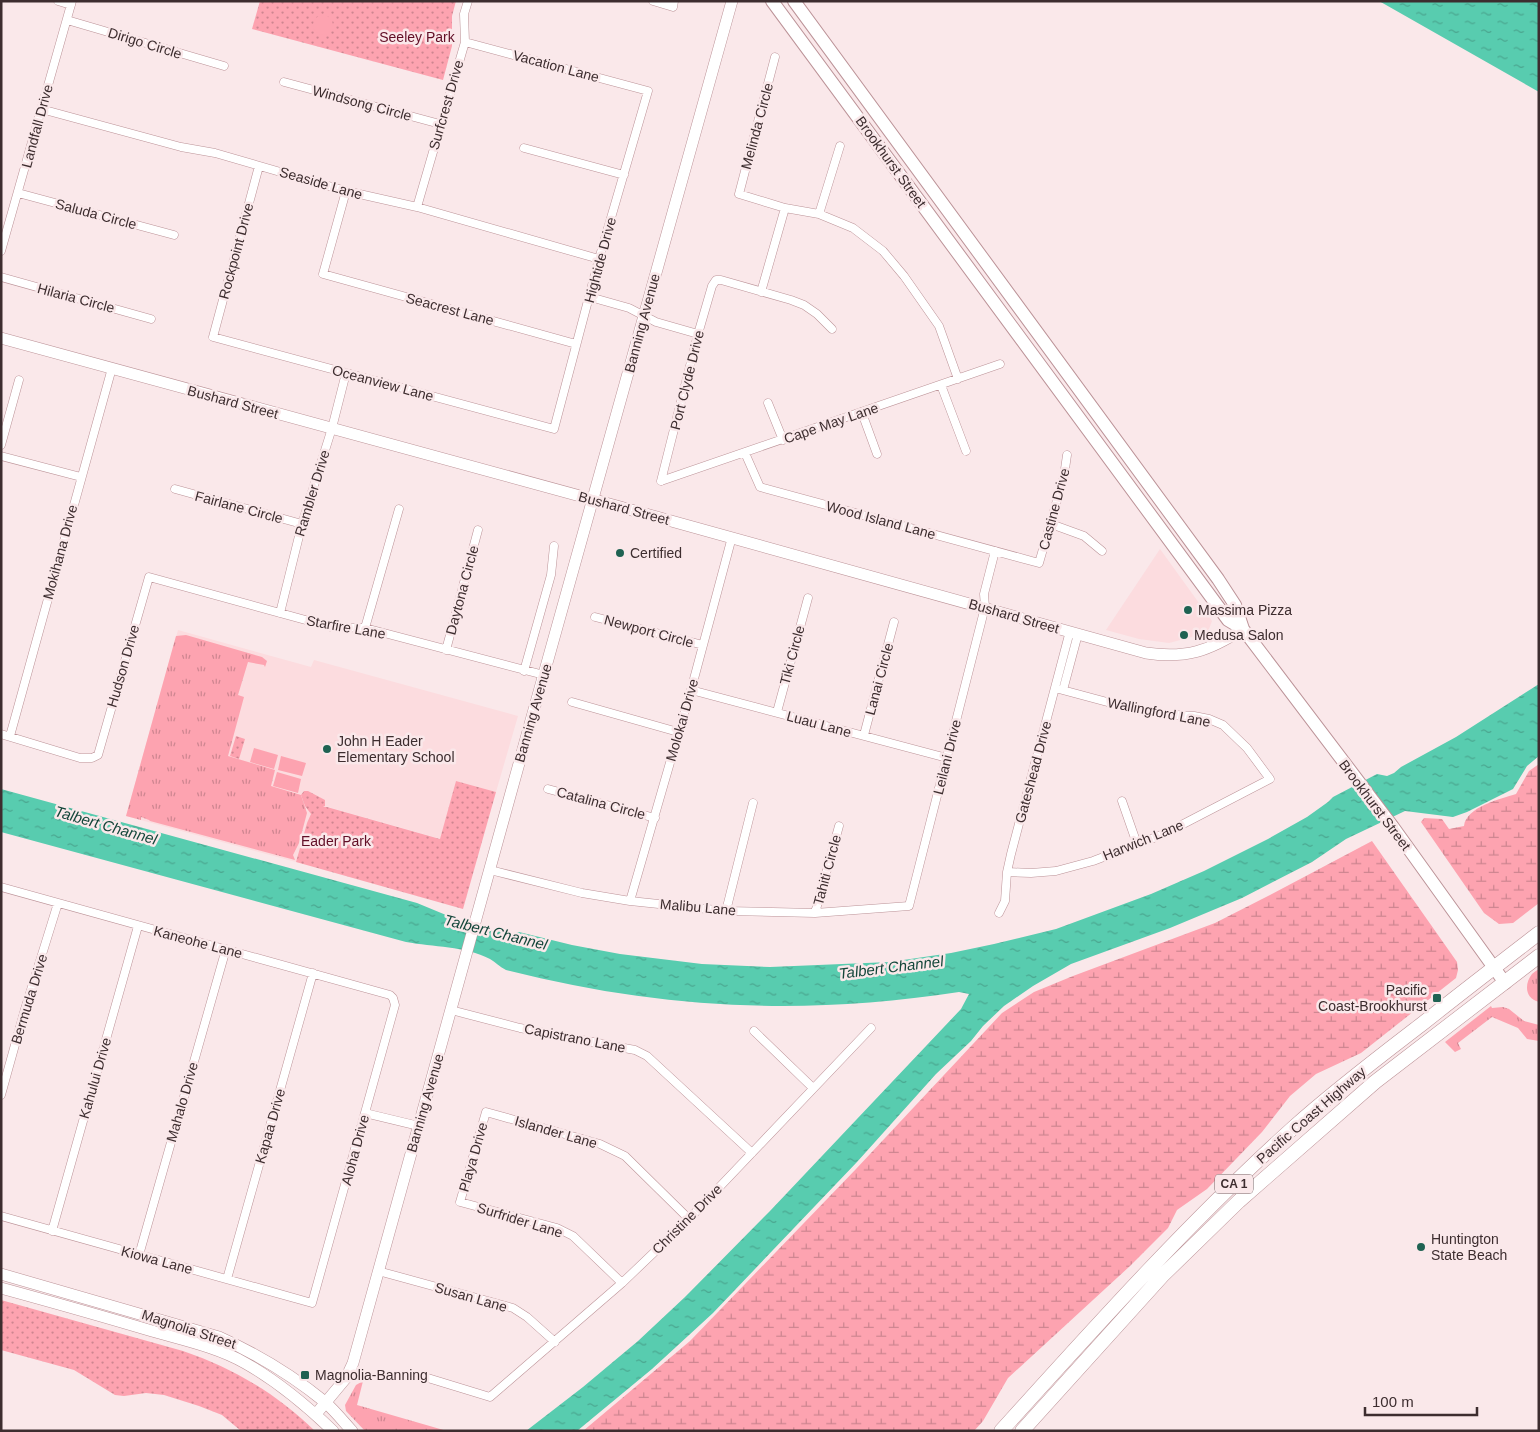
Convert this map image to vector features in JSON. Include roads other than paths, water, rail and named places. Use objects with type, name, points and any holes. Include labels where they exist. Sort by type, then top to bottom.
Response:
[{"type":"highway","name":"Pacific Coast Highway","points":[[1001,1431],[1136,1282],[1267,1152],[1335,1092],[1539,933]]},
{"type":"highway","name":"Pacific Coast Highway","points":[[1022,1431],[1162,1276],[1239,1200],[1374,1082],[1539,956]]},
{"type":"main road","name":"Brookhurst Street","points":[[772,1],[1228,620],[1243,629],[1393,828],[1505,983]]},
{"type":"main road","name":"Brookhurst Street","points":[[794,1],[1218,579],[1239,613],[1243,629]]},
{"type":"main road","points":[[1010,323],[1023,313]]},
{"type":"street","points":[[58,1],[72,3]]},
{"type":"street","name":"Surfcrest Drive","points":[[417,208],[465,42],[464,14],[468,1]]},
{"type":"street","points":[[653,1],[673,4]]},
{"type":"street","name":"Banning Avenue","points":[[316,1414],[346,1378],[353,1363],[732,1]]},
{"type":"street","name":"Landfall Drive","points":[[1,251],[72,3]]},
{"type":"street","name":"Dirigo Circle","points":[[67,20],[224,66]]},
{"type":"street","name":"Vacation Lane","points":[[465,42],[648,90]]},
{"type":"street","name":"Melinda Circle","points":[[775,57],[739,194],[784,208]]},
{"type":"street","name":"Windsong Circle","points":[[284,82],[440,124]]},
{"type":"street","name":"Hightide Drive","points":[[554,429],[599,259],[648,90]]},
{"type":"street","name":"Seaside Lane","points":[[41,109],[181,147],[215,153],[346,191],[417,208],[599,259]]},
{"type":"street","points":[[819,214],[840,146]]},
{"type":"street","points":[[524,148],[624,175]]},
{"type":"street","name":"Rockpoint Drive","points":[[213,337],[259,166]]},
{"type":"street","name":"Seacrest Lane","points":[[346,191],[323,274],[576,344]]},
{"type":"street","name":"Saluda Circle","points":[[18,193],[174,235]]},
{"type":"street","points":[[832,329],[817,314],[804,305],[761,292],[784,208],[819,214],[853,228],[883,251],[904,276],[939,326],[958,379]]},
{"type":"street","name":"Hilaria Circle","points":[[1,277],[151,318]]},
{"type":"street","name":"Port Clyde Drive","points":[[661,481],[712,286],[716,280],[721,280],[761,292]]},
{"type":"street","points":[[590,296],[629,308],[656,322],[698,334]]},
{"type":"street","name":"Oceanview Lane","points":[[213,337],[554,429]]},
{"type":"street","name":"Bushard Street","points":[[1,338],[1163,656],[1197,652],[1217,645],[1243,629]]},
{"type":"street","name":"Cape May Lane","points":[[661,481],[941,386],[1000,364]]},
{"type":"street","name":"Mokihana Drive","points":[[10,736],[112,368]]},
{"type":"street","name":"Rambler Drive","points":[[280,613],[302,524],[332,428],[346,373]]},
{"type":"street","points":[[1,445],[20,380]]},
{"type":"street","points":[[941,386],[966,451]]},
{"type":"street","points":[[768,403],[782,440]]},
{"type":"street","points":[[862,413],[877,454]]},
{"type":"street","name":"Wood Island Lane","points":[[745,453],[760,487],[1039,563]]},
{"type":"street","name":"Castine Drive","points":[[1039,563],[1064,476],[1067,454]]},
{"type":"street","points":[[1,456],[81,477]]},
{"type":"street","name":"Fairlane Circle","points":[[175,489],[302,524]]},
{"type":"street","points":[[365,628],[399,509]]},
{"type":"street","points":[[1051,524],[1084,536],[1102,551]]},
{"type":"street","name":"Daytona Circle","points":[[446,650],[478,530]]},
{"type":"street","name":"Molokai Drive","points":[[630,901],[691,690],[732,538]]},
{"type":"street","name":"Banning Avenue","points":[[524,671],[551,575],[554,546]]},
{"type":"street","name":"Leilani Drive","points":[[910,906],[985,607],[984,594],[996,551]]},
{"type":"street","name":"Hudson Drive","points":[[10,736],[80,758],[92,758],[98,755],[149,577]]},
{"type":"street","name":"Starfire Lane","points":[[149,577],[331,627],[365,628],[544,675]]},
{"type":"street","name":"Tiki Circle","points":[[776,712],[808,598]]},
{"type":"street","name":"Newport Circle","points":[[596,617],[703,645]]},
{"type":"street","name":"Lanai Circle","points":[[864,735],[894,622]]},
{"type":"street","points":[[1063,690],[1074,633]]},
{"type":"street","name":"Gateshead Drive","points":[[999,913],[1006,901],[1007,872],[1055,688],[1074,633]]},
{"type":"street","name":"Wallingford Lane","points":[[1055,688],[1137,710],[1209,719],[1223,725],[1247,748],[1270,779]]},
{"type":"street","name":"Luau Lane","points":[[691,690],[946,758]]},
{"type":"street","points":[[572,702],[678,732]]},
{"type":"street","points":[[1,734],[10,736]]},
{"type":"street","name":"Harwich Lane","points":[[1007,872],[1037,873],[1056,871],[1093,861],[1164,834],[1270,779]]},
{"type":"street","name":"Catalina Circle","points":[[548,789],[655,818]]},
{"type":"street","points":[[1122,801],[1137,844]]},
{"type":"street","points":[[726,911],[753,803]]},
{"type":"street","name":"Tahiti Circle","points":[[815,913],[839,826]]},
{"type":"street","name":"Malibu Lane","points":[[490,870],[582,893],[630,901],[726,911],[815,913],[910,906]]},
{"type":"street","name":"Kaneohe Lane","points":[[1,887],[313,973],[390,995],[393,998]]},
{"type":"street","name":"Bermuda Drive","points":[[1,1095],[58,903]]},
{"type":"street","name":"Kahului Drive","points":[[52,1231],[138,926]]},
{"type":"street","name":"Mahalo Drive","points":[[139,1255],[226,950]]},
{"type":"street","name":"Kapaa Drive","points":[[227,1279],[313,973]]},
{"type":"street","name":"Aloha Drive","points":[[312,1302],[395,1004],[393,998]]},
{"type":"street","name":"Capistrano Lane","points":[[451,1010],[520,1028],[641,1053],[647,1056],[752,1153]]},
{"type":"street","name":"Christine Drive","points":[[418,1375],[490,1397],[622,1283],[689,1219],[871,1028]]},
{"type":"street","points":[[754,1031],[813,1088]]},
{"type":"street","name":"Playa Drive","points":[[460,1202],[486,1112]]},
{"type":"street","name":"Islander Lane","points":[[486,1112],[600,1144],[625,1156],[689,1219]]},
{"type":"street","points":[[365,1113],[419,1126]]},
{"type":"street","name":"Surfrider Lane","points":[[460,1202],[557,1228],[573,1236],[622,1283]]},
{"type":"street","name":"Kiowa Lane","points":[[1,1216],[312,1302]]},
{"type":"street","name":"Susan Lane","points":[[378,1271],[513,1308],[527,1317],[555,1342]]},
{"type":"street","name":"Magnolia Street","points":[[1,1274],[219,1337],[247,1349],[326,1403],[352,1431]]},
{"type":"street","name":"Magnolia Street","points":[[1,1288],[214,1350],[244,1362],[273,1381],[316,1414],[333,1431]]},
{"type":"water","points":[[1379,1],[1539,1],[1539,92]]},
{"type":"water","name":"Talbert Channel","points":[[1539,684],[1539,756],[1527,766],[1513,789],[1453,817],[1405,811],[1346,839],[1312,862],[1242,898],[1170,928],[1071,964],[1033,986],[1004,1006],[936,1074],[857,1162],[713,1313],[652,1369],[577,1431],[526,1431],[638,1341],[685,1297],[770,1211],[961,1009],[969,994],[959,992],[901,1000],[787,1006],[731,1005],[619,993],[506,970],[490,959],[470,952],[406,942],[1,832],[1,789],[417,903],[451,919],[488,930],[504,932],[505,935],[519,932],[620,954],[702,964],[770,967],[890,962],[951,953],[1056,929],[1151,894],[1204,871],[1268,839],[1307,817],[1333,797],[1377,774],[1387,776],[1394,773],[1401,767],[1456,737]]},
{"type":"place","name":"Certified","points":[[620,553]]},
{"type":"place","name":"Massima Pizza","points":[[1188,610]]},
{"type":"place","name":"Medusa Salon","points":[[1184,635]]},
{"type":"place","name":"John H Eader Elementary School","points":[[327,749]]},
{"type":"place","name":"Pacific Coast-Brookhurst","points":[[1437,998]]},
{"type":"place","name":"Huntington State Beach","points":[[1421,1247]]},
{"type":"place","name":"Magnolia-Banning","points":[[305,1375]]},
{"type":"park label","name":"Seeley Park","points":[[417,37]]},
{"type":"park label","name":"Eader Park","points":[[336,841]]}]
